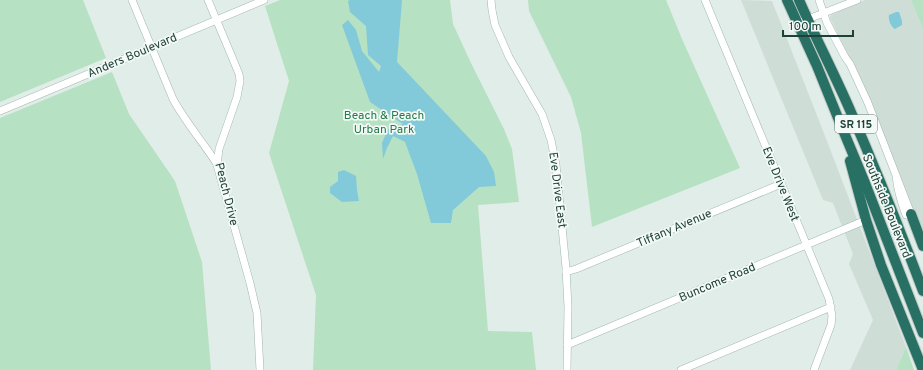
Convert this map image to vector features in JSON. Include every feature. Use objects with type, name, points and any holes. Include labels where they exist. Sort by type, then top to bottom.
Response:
[{"type":"highway","name":"Southside Boulevard","points":[[787,0],[803,21],[850,111],[923,291]]},
{"type":"highway","name":"Southside Boulevard","points":[[799,0],[803,21],[817,66],[865,183],[923,333]]},
{"type":"highway","points":[[838,118],[866,220],[881,265],[923,370]]},
{"type":"highway","points":[[911,214],[923,246]]},
{"type":"highway","points":[[900,232],[923,276]]},
{"type":"street","points":[[132,0],[179,109],[208,149],[217,165]]},
{"type":"street","name":"Peach Drive","points":[[208,0],[239,74],[240,81],[219,149],[217,165],[256,306],[260,370]]},
{"type":"street","name":"Anders Boulevard","points":[[0,111],[264,0]]},
{"type":"street","name":"Eve Drive East","points":[[491,0],[495,26],[509,57],[542,114],[551,140],[558,178],[566,272],[568,307],[567,370]]},
{"type":"street","name":"Eve Drive West","points":[[705,0],[829,299],[832,316],[831,325],[814,370]]},
{"type":"street","points":[[819,0],[827,23],[850,64],[868,103],[911,214]]},
{"type":"street","points":[[803,21],[857,0]]},
{"type":"street","name":"Tiffany Avenue","points":[[566,272],[782,184]]},
{"type":"street","name":"Buncome Road","points":[[567,345],[866,220]]},
{"type":"street","points":[[680,370],[831,307]]},
{"type":"shaded area","points":[[741,0],[772,1],[906,347],[896,370],[850,370],[873,320],[849,264],[853,254],[833,203],[823,200]]},
{"type":"shaded area","points":[[865,0],[911,0],[923,29],[923,236],[893,158],[853,66],[830,18],[831,15]]},
{"type":"green space","points":[[0,0],[83,0],[106,58],[0,102]]},
{"type":"green space","name":"Beach & Peach Urban Park","points":[[280,0],[450,0],[453,24],[504,129],[512,149],[519,202],[478,205],[488,331],[532,332],[536,370],[313,370],[316,295],[269,153],[289,81],[265,6]]},
{"type":"green space","points":[[528,0],[666,0],[740,168],[592,227],[581,133],[571,97],[529,11]]},
{"type":"green space","points":[[911,0],[923,0],[923,29]]},
{"type":"green space","points":[[112,72],[129,114],[175,181],[202,262],[211,370],[0,370],[0,118]]},
{"type":"green space","points":[[906,347],[914,370],[896,370]]},
{"type":"water","points":[[402,0],[397,62],[486,156],[494,172],[496,186],[479,187],[453,210],[451,223],[431,223],[417,174],[405,142],[393,136],[383,159],[382,143],[388,129],[403,124],[370,102],[342,25],[348,20],[356,30],[362,51],[379,72],[381,66],[368,55],[366,26],[350,12],[348,1]]},
{"type":"water","points":[[899,12],[902,25],[895,29],[889,21],[889,15]]},
{"type":"water","points":[[344,170],[356,176],[359,201],[342,202],[330,193],[330,187],[338,181],[338,172]]}]
